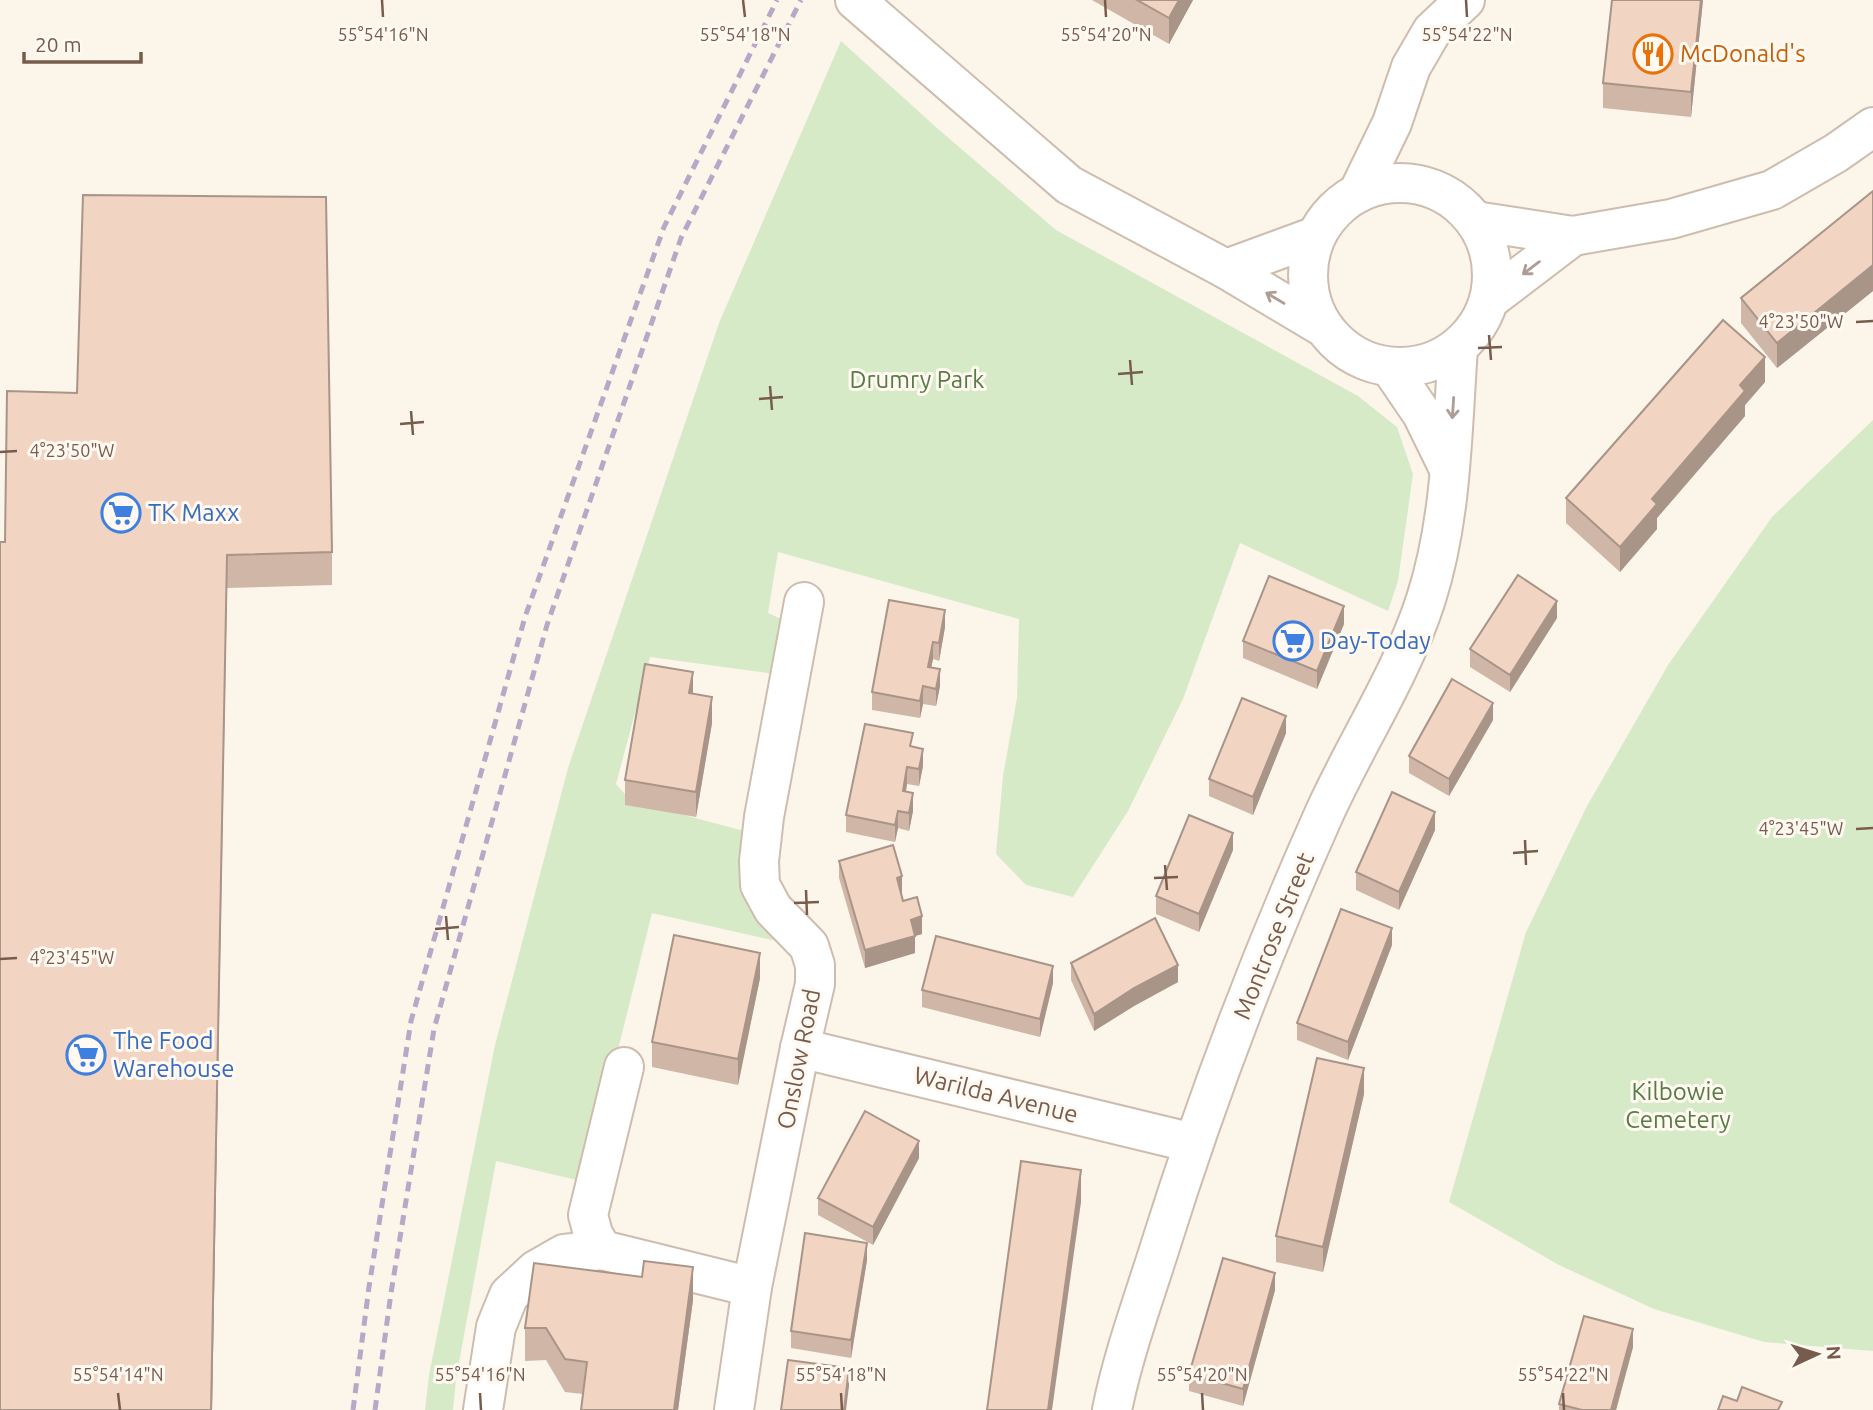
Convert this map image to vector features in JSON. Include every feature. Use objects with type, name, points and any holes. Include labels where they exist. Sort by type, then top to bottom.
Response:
[{"type":"street","points":[[855,0],[1069,185],[1226,269],[1324,327],[1342,347],[1364,360],[1390,367],[1426,364],[1458,348],[1472,334],[1489,300],[1493,273],[1488,246],[1475,221],[1454,200],[1427,186],[1403,182],[1379,185],[1358,193],[1341,204],[1327,219],[1317,236],[1308,267],[1311,298],[1324,327]]},
{"type":"street","points":[[1358,193],[1392,122],[1411,67],[1432,31],[1465,0]]},
{"type":"street","points":[[1392,122],[1427,186]]},
{"type":"street","points":[[1475,221],[1573,236],[1671,219],[1772,190],[1836,153],[1873,127]]},
{"type":"street","points":[[1226,269],[1317,236]]},
{"type":"street","points":[[1489,300],[1573,236]]},
{"type":"street","name":"Montrose Street","points":[[1112,1410],[1193,1143],[1289,895],[1325,811],[1411,638],[1421,612],[1444,528],[1458,348]]},
{"type":"street","points":[[1390,367],[1422,414],[1449,469]]},
{"type":"street","name":"Onslow Road","points":[[734,1410],[752,1287],[815,984],[815,965],[809,946],[773,909],[760,885],[759,861],[764,817],[804,602]]},
{"type":"street","name":"Warilda Avenue","points":[[800,1048],[1193,1143]]},
{"type":"street","points":[[602,1250],[593,1234],[588,1215],[624,1068]]},
{"type":"street","points":[[482,1410],[496,1326],[509,1295],[536,1270],[564,1254],[602,1250],[752,1287]]},
{"type":"green space","name":"Drumry Park","points":[[841,41],[1056,230],[1358,396],[1397,427],[1413,474],[1398,581],[1388,611],[1240,543],[1183,699],[1128,811],[1073,897],[1026,885],[996,854],[1003,776],[1017,698],[1019,619],[778,552],[768,613],[790,623],[782,675],[650,657],[616,784],[631,801],[748,832],[785,943],[652,913],[585,1182],[496,1161],[456,1379],[453,1410],[425,1410],[429,1375],[495,1045],[568,768],[719,323]]},
{"type":"green space","name":"Kilbowie Cemetery","points":[[1873,420],[1873,1351],[1764,1342],[1654,1309],[1559,1265],[1449,1202],[1526,932],[1587,806],[1668,665],[1772,517]]},
{"type":"building","points":[[1137,0],[1179,0],[1169,18]]},
{"type":"building","name":"McDonald's","points":[[1612,0],[1701,0],[1691,92],[1603,83]]},
{"type":"building","points":[[1873,191],[1873,265],[1777,343],[1741,298]]},
{"type":"building","points":[[83,195],[326,197],[332,552],[227,555],[211,1410],[0,1410],[0,542],[5,542],[7,391],[77,393]]},
{"type":"building","points":[[1723,320],[1765,357],[1740,385],[1745,391],[1652,499],[1657,504],[1620,547],[1566,498]]},
{"type":"building","points":[[1518,575],[1557,601],[1510,675],[1470,649]]},
{"type":"building","name":"Day-Today","points":[[1269,576],[1344,606],[1317,671],[1243,641]]},
{"type":"building","points":[[889,600],[945,610],[939,643],[933,642],[928,667],[940,669],[936,689],[923,686],[920,701],[872,692]]},
{"type":"building","points":[[645,664],[693,672],[689,693],[712,697],[696,792],[625,780]]},
{"type":"building","points":[[1452,679],[1493,703],[1449,779],[1409,756]]},
{"type":"building","points":[[1242,698],[1286,716],[1253,797],[1209,779]]},
{"type":"building","points":[[865,724],[913,733],[910,746],[923,749],[919,769],[907,767],[903,791],[913,793],[909,813],[898,811],[895,825],[846,815]]},
{"type":"building","points":[[1392,792],[1435,812],[1399,892],[1356,872]]},
{"type":"building","points":[[1189,815],[1233,833],[1199,914],[1156,896]]},
{"type":"building","points":[[893,845],[902,876],[897,878],[903,901],[917,897],[922,916],[911,920],[915,936],[865,950],[839,861]]},
{"type":"building","points":[[1341,909],[1392,928],[1348,1042],[1297,1023]]},
{"type":"building","points":[[1155,918],[1178,965],[1134,988],[1094,1014],[1071,963]]},
{"type":"building","points":[[674,935],[760,953],[738,1059],[652,1042]]},
{"type":"building","points":[[936,936],[1053,966],[1040,1019],[922,990]]},
{"type":"building","points":[[1317,1058],[1364,1068],[1323,1247],[1276,1236]]},
{"type":"building","points":[[865,1111],[919,1141],[873,1227],[818,1198]]},
{"type":"building","points":[[1021,1161],[1081,1170],[1048,1410],[987,1410]]},
{"type":"building","points":[[805,1233],[867,1243],[851,1340],[791,1331]]},
{"type":"building","points":[[1223,1258],[1275,1273],[1243,1389],[1189,1374]]},
{"type":"building","points":[[644,1261],[693,1267],[674,1410],[581,1410],[587,1362],[565,1359],[546,1328],[525,1328],[534,1263],[642,1277]]},
{"type":"building","points":[[1584,1316],[1633,1329],[1611,1410],[1582,1410],[1559,1404]]},
{"type":"building","points":[[788,1360],[849,1368],[844,1410],[781,1410]]},
{"type":"building","points":[[1742,1387],[1782,1402],[1778,1410],[1718,1410],[1723,1396],[1737,1401]]},
{"type":"railway","points":[[353,1410],[369,1287],[411,1021],[525,617],[664,227],[777,0]]},
{"type":"railway","points":[[375,1410],[434,1029],[547,625],[681,238],[801,0]]},
{"type":"place","name":"McDonald's","points":[[1653,54]]},
{"type":"place","name":"TK Maxx","points":[[121,513]]},
{"type":"place","name":"Day-Today","points":[[1293,641]]},
{"type":"place","name":"The Food Warehouse","points":[[86,1055]]}]
